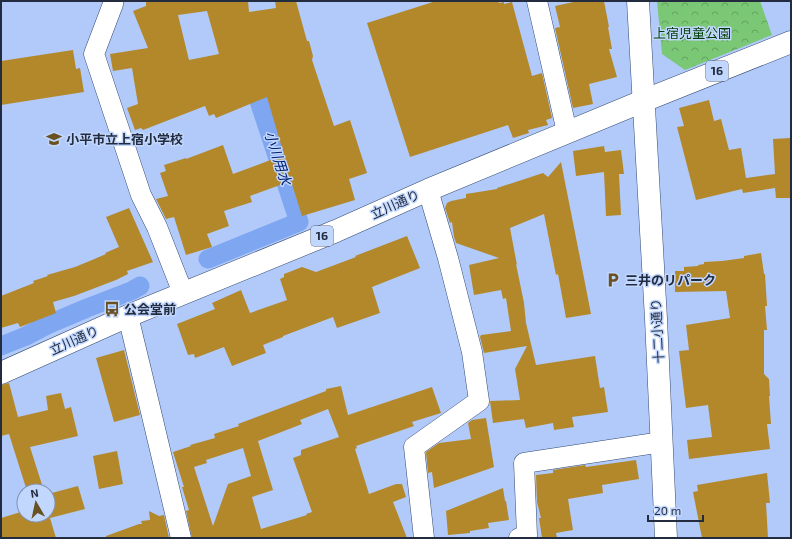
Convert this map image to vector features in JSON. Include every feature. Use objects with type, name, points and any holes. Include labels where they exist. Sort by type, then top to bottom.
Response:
[{"type":"main road","name":"十二小通り","points":[[638,1],[656,311],[666,538]]},
{"type":"main road","name":"立川通り","points":[[1,373],[128,316],[336,230],[428,190],[643,101],[791,42]]},
{"type":"street","points":[[113,1],[94,54],[142,195],[157,227],[183,293]]},
{"type":"street","points":[[537,1],[567,132]]},
{"type":"street","points":[[424,538],[414,447],[479,401],[472,352],[448,258],[428,190]]},
{"type":"street","points":[[128,316],[181,538]]},
{"type":"street","points":[[519,538],[527,535],[524,463],[662,442]]},
{"type":"green space","name":"上宿児童公園","points":[[657,1],[760,1],[772,35],[685,70],[662,54]]},
{"type":"building","points":[[146,1],[248,1],[249,12],[276,8],[275,1],[296,1],[307,41],[309,41],[313,56],[312,60],[334,126],[350,120],[367,173],[349,179],[355,200],[302,216],[291,181],[250,196],[252,202],[224,211],[229,226],[207,234],[212,247],[186,255],[174,217],[166,219],[156,199],[168,196],[160,173],[166,171],[164,165],[186,159],[223,145],[233,174],[284,155],[267,97],[216,118],[214,114],[209,116],[205,106],[143,130],[141,128],[135,130],[127,108],[138,104],[132,68],[113,71],[110,54],[148,48],[133,11],[146,6]],"holes":[[[207,11],[219,54],[189,60],[178,15]]]},
{"type":"building","points":[[436,1],[498,1],[499,3],[504,2],[504,4],[512,2],[532,76],[542,73],[552,118],[546,120],[548,125],[528,130],[529,133],[513,138],[508,125],[410,157],[367,23]]},
{"type":"building","points":[[578,1],[604,1],[612,49],[609,49],[617,77],[589,84],[593,104],[573,108],[555,28],[560,27],[555,6]]},
{"type":"building","points":[[73,50],[76,69],[80,68],[84,92],[1,105],[1,61]]},
{"type":"building","points":[[709,100],[714,121],[721,119],[729,150],[741,148],[746,178],[775,174],[773,139],[790,138],[791,198],[776,198],[775,188],[743,193],[742,189],[696,200],[677,127],[684,126],[679,108]]},
{"type":"building","points":[[604,146],[605,152],[621,150],[624,174],[619,174],[621,215],[606,216],[604,172],[576,176],[573,151]]},
{"type":"building","points":[[561,162],[591,314],[566,318],[558,274],[556,275],[544,214],[510,228],[524,303],[526,323],[536,365],[595,356],[600,388],[604,387],[608,412],[572,417],[574,427],[554,430],[553,423],[526,428],[524,419],[493,423],[490,401],[520,400],[515,369],[527,346],[484,353],[480,337],[481,335],[511,331],[506,298],[503,299],[501,290],[474,295],[469,265],[499,258],[456,243],[452,222],[450,223],[445,208],[447,203],[451,201],[466,198],[466,194],[497,189],[543,173],[548,177]]},
{"type":"building","points":[[129,208],[153,262],[127,271],[128,274],[116,280],[74,296],[53,302],[56,313],[20,327],[18,323],[1,328],[1,296],[34,283],[33,281],[48,276],[47,275],[75,267],[119,247],[106,217]]},
{"type":"building","points":[[407,236],[420,268],[372,287],[380,313],[337,328],[333,317],[263,345],[266,353],[232,366],[224,347],[195,358],[194,354],[188,355],[177,324],[215,309],[212,303],[241,290],[250,313],[287,300],[280,279],[284,277],[284,274],[302,267],[316,272]]},
{"type":"building","points":[[761,253],[765,274],[767,306],[765,306],[767,330],[764,330],[764,374],[769,379],[771,424],[767,424],[770,449],[689,459],[687,440],[712,437],[708,405],[686,408],[679,351],[689,350],[686,325],[730,318],[726,291],[675,292],[675,271],[684,271],[684,267],[698,266],[704,264],[704,262],[744,258],[744,256]]},
{"type":"building","points":[[124,350],[140,415],[114,422],[96,358]]},
{"type":"building","points":[[9,383],[18,417],[48,410],[46,396],[61,393],[65,409],[71,407],[78,436],[30,447],[41,483],[24,483],[9,434],[1,436],[1,385]]},
{"type":"building","points":[[341,386],[348,415],[432,387],[441,413],[412,422],[414,426],[356,446],[357,448],[355,449],[369,494],[396,484],[402,484],[406,497],[393,502],[407,538],[192,538],[186,511],[189,510],[182,487],[184,487],[173,452],[191,446],[190,445],[215,438],[214,434],[239,426],[238,424],[326,391],[326,389]],"holes":[[[328,409],[339,437],[301,450],[301,455],[293,458],[312,512],[306,514],[307,515],[261,529],[252,497],[273,490],[258,441],[302,424],[300,420]],[[243,448],[251,476],[228,484],[213,526],[194,467],[207,463],[206,460]]]},
{"type":"building","points":[[486,418],[494,467],[434,488],[432,472],[428,473],[426,452],[439,443],[471,439],[468,423],[472,420]]},
{"type":"building","points":[[117,451],[123,484],[99,489],[93,456]]},
{"type":"building","points":[[636,460],[639,479],[602,485],[603,493],[568,499],[573,530],[556,533],[557,538],[542,538],[539,518],[541,518],[537,502],[536,475],[553,473],[553,470],[585,465],[586,467]]},
{"type":"building","points":[[767,473],[770,503],[766,503],[768,538],[702,538],[693,492],[698,491],[697,485]]},
{"type":"building","points":[[78,486],[85,509],[56,516],[56,492]]},
{"type":"building","points":[[503,488],[509,520],[488,523],[489,528],[470,531],[470,533],[448,535],[446,511]]},
{"type":"building","points":[[149,511],[159,516],[164,515],[169,538],[106,538],[106,536],[142,524],[141,521],[150,520]]},
{"type":"building","points":[[16,513],[16,523],[52,523],[56,538],[1,538],[1,518]]},
{"type":"waterway","name":"小川用水","points":[[208,259],[299,222],[251,77]]},
{"type":"waterway","name":"小川用水","points":[[1,346],[140,286]]},
{"type":"place","name":"小平市立上宿小学校","points":[[54,139]]},
{"type":"place","name":"三井のリパーク","points":[[613,280]]},
{"type":"place","name":"公会堂前","points":[[112,309]]}]
